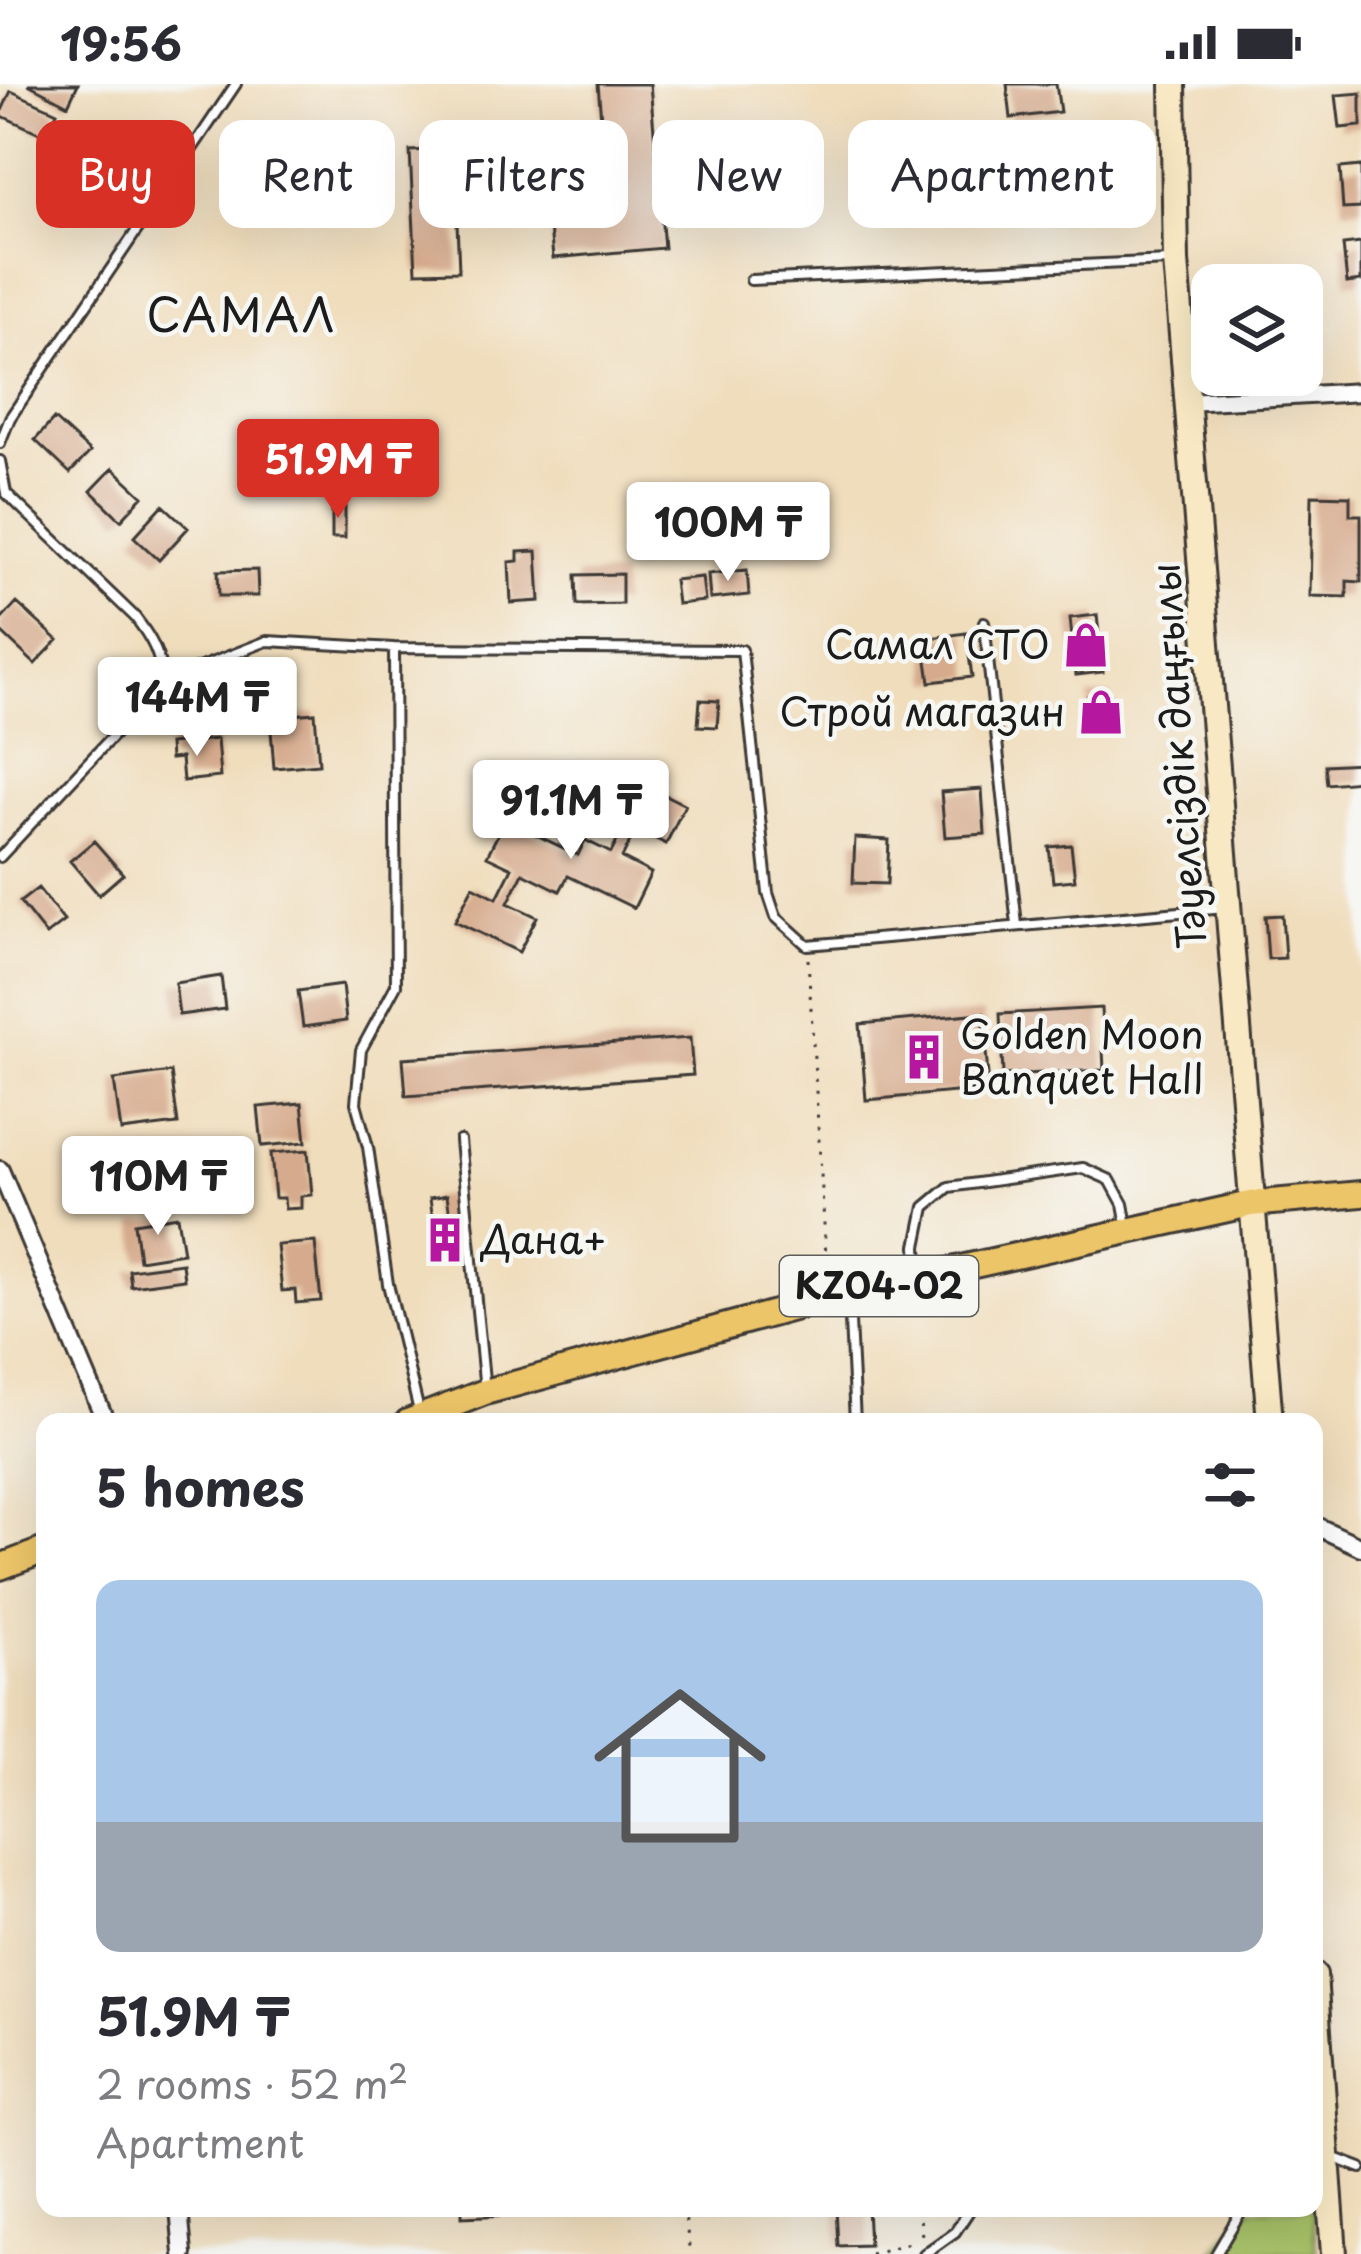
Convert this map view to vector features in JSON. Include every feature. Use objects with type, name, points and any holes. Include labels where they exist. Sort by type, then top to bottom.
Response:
[{"type":"main road","name":"KZ04-02","points":[[432,1413],[485,1392],[838,1295],[1250,1204],[1361,1194]]},
{"type":"main road","points":[[0,1568],[36,1554]]},
{"type":"street","name":"Тәуелсіздік даңғылы","points":[[1173,84],[1176,261],[1269,1413]]},
{"type":"street","points":[[1187,402],[1361,392]]},
{"type":"street","points":[[0,1171],[102,1413]]},
{"type":"street","points":[[1323,1530],[1361,1547]]},
{"type":"street","points":[[1324,2167],[1334,2254]]},
{"type":"street","points":[[180,2217],[183,2254]]},
{"type":"lane","points":[[0,442],[10,418],[236,84]]},
{"type":"lane","points":[[751,280],[1176,261]]},
{"type":"lane","points":[[0,461],[3,491],[135,617],[160,655],[163,682]]},
{"type":"lane","points":[[984,622],[1017,926]]},
{"type":"lane","points":[[0,857],[163,682],[267,641],[394,649],[742,650],[768,893],[776,917],[807,946],[1227,908]]},
{"type":"lane","points":[[394,649],[396,985],[361,1050],[356,1103],[368,1147],[413,1413]]},
{"type":"lane","points":[[460,1141],[485,1392]]},
{"type":"lane","points":[[919,1277],[916,1246],[925,1207],[949,1187],[1083,1168],[1110,1180],[1123,1204],[1128,1231]]},
{"type":"lane","points":[[838,1295],[854,1413]]},
{"type":"lane","points":[[1324,2167],[1361,2168]]},
{"type":"lane","points":[[924,2254],[956,2232],[965,2217]]},
{"type":"lane","points":[[1216,2254],[1238,2217]]},
{"type":"path","points":[[807,946],[838,1295]]},
{"type":"path","points":[[685,2217],[690,2254]]},
{"type":"path","points":[[870,2254],[923,2239],[920,2217]]},
{"type":"green space","points":[[1242,2217],[1314,2217],[1316,2254],[1212,2254]]},
{"type":"building","points":[[28,84],[78,84],[68,105]]},
{"type":"building","points":[[598,84],[650,84],[652,228],[662,228],[664,248],[553,258],[550,228],[628,228],[628,120],[601,120]]},
{"type":"building","points":[[1007,84],[1056,84],[1060,112],[1011,118]]},
{"type":"building","points":[[11,91],[57,112],[53,120],[36,120],[36,131],[0,115]]},
{"type":"building","points":[[1361,93],[1361,126],[1340,128],[1336,95]]},
{"type":"building","points":[[410,151],[419,151],[419,228],[457,228],[459,271],[416,272]]},
{"type":"building","points":[[1361,166],[1361,208],[1343,209],[1340,168]]},
{"type":"building","points":[[1361,243],[1361,281],[1347,283],[1343,245]]},
{"type":"building","points":[[54,419],[90,452],[70,473],[35,440]]},
{"type":"building","points":[[113,468],[143,496],[121,520],[91,491]]},
{"type":"building","points":[[1312,495],[1350,496],[1350,515],[1361,515],[1361,582],[1347,581],[1347,597],[1310,596]]},
{"type":"building","points":[[163,505],[188,528],[159,560],[134,537]]},
{"type":"building","points":[[332,505],[345,505],[345,538],[332,538]]},
{"type":"building","points":[[537,551],[540,601],[511,603],[509,562],[518,561],[518,552]]},
{"type":"building","points":[[257,570],[258,596],[219,596],[218,571]]},
{"type":"building","points":[[747,570],[749,595],[710,599],[708,574]]},
{"type":"building","points":[[622,574],[622,604],[577,605],[576,575]]},
{"type":"building","points":[[702,577],[705,601],[677,604],[674,580]]},
{"type":"building","points":[[17,603],[58,640],[35,664],[0,631],[0,621]]},
{"type":"building","name":"Самал СТО","points":[[1097,615],[1103,672],[1076,675],[1070,618]]},
{"type":"building","points":[[966,633],[972,677],[930,682],[924,639]]},
{"type":"building","name":"Строй магазин","points":[[1111,695],[1113,727],[1090,728],[1088,696]]},
{"type":"building","points":[[700,700],[719,701],[717,727],[698,726]]},
{"type":"building","points":[[315,713],[319,764],[274,768],[270,717]]},
{"type":"building","points":[[217,739],[220,777],[183,781],[181,758],[170,759],[169,744]]},
{"type":"building","points":[[1361,763],[1361,781],[1327,784],[1325,765]]},
{"type":"building","points":[[619,772],[685,805],[666,844],[636,829],[622,858],[651,873],[634,908],[568,876],[560,891],[523,873],[508,903],[537,917],[519,952],[455,921],[473,886],[497,898],[512,868],[487,856],[505,820],[578,855],[585,840],[611,853],[627,821],[601,808]]},
{"type":"building","points":[[982,789],[985,834],[945,837],[941,792]]},
{"type":"building","points":[[855,838],[889,840],[887,884],[853,883]]},
{"type":"building","points":[[94,841],[123,874],[99,895],[70,861]]},
{"type":"building","points":[[1071,845],[1075,880],[1053,882],[1049,847]]},
{"type":"building","points":[[38,888],[64,921],[46,935],[20,902]]},
{"type":"building","points":[[1282,915],[1285,958],[1268,959],[1265,916]]},
{"type":"building","points":[[221,976],[225,1009],[179,1015],[175,983]]},
{"type":"building","points":[[342,985],[346,1021],[303,1027],[298,991]]},
{"type":"building","points":[[1101,1008],[1104,1070],[1003,1075],[1000,1014]]},
{"type":"building","name":"Golden Moon Banquet Hall","points":[[983,1013],[989,1089],[866,1100],[860,1024]]},
{"type":"building","points":[[690,1038],[693,1075],[406,1096],[403,1058]]},
{"type":"building","points":[[171,1072],[178,1124],[121,1131],[114,1080]]},
{"type":"building","points":[[302,1103],[306,1142],[262,1146],[258,1107]]},
{"type":"building","points":[[308,1150],[312,1195],[301,1196],[301,1208],[285,1209],[284,1198],[275,1198],[271,1153]]},
{"type":"building","points":[[447,1195],[456,1256],[438,1259],[430,1198]]},
{"type":"building","points":[[177,1216],[183,1253],[139,1260],[134,1223]]},
{"type":"building","points":[[315,1242],[321,1301],[296,1303],[295,1290],[282,1291],[277,1245]]},
{"type":"building","points":[[182,1263],[184,1279],[131,1286],[129,1270]]},
{"type":"building","points":[[836,2217],[867,2217],[869,2245],[838,2246]]},
{"type":"place","name":"Самал СТО","points":[[1086,645]]},
{"type":"place","name":"Строй магазин","points":[[1101,712]]},
{"type":"place","name":"Golden Moon Banquet Hall","points":[[924,1057]]},
{"type":"place","name":"Дана+","points":[[445,1240]]},
{"type":"district","name":"САМАЛ","points":[[242,316]]}]
